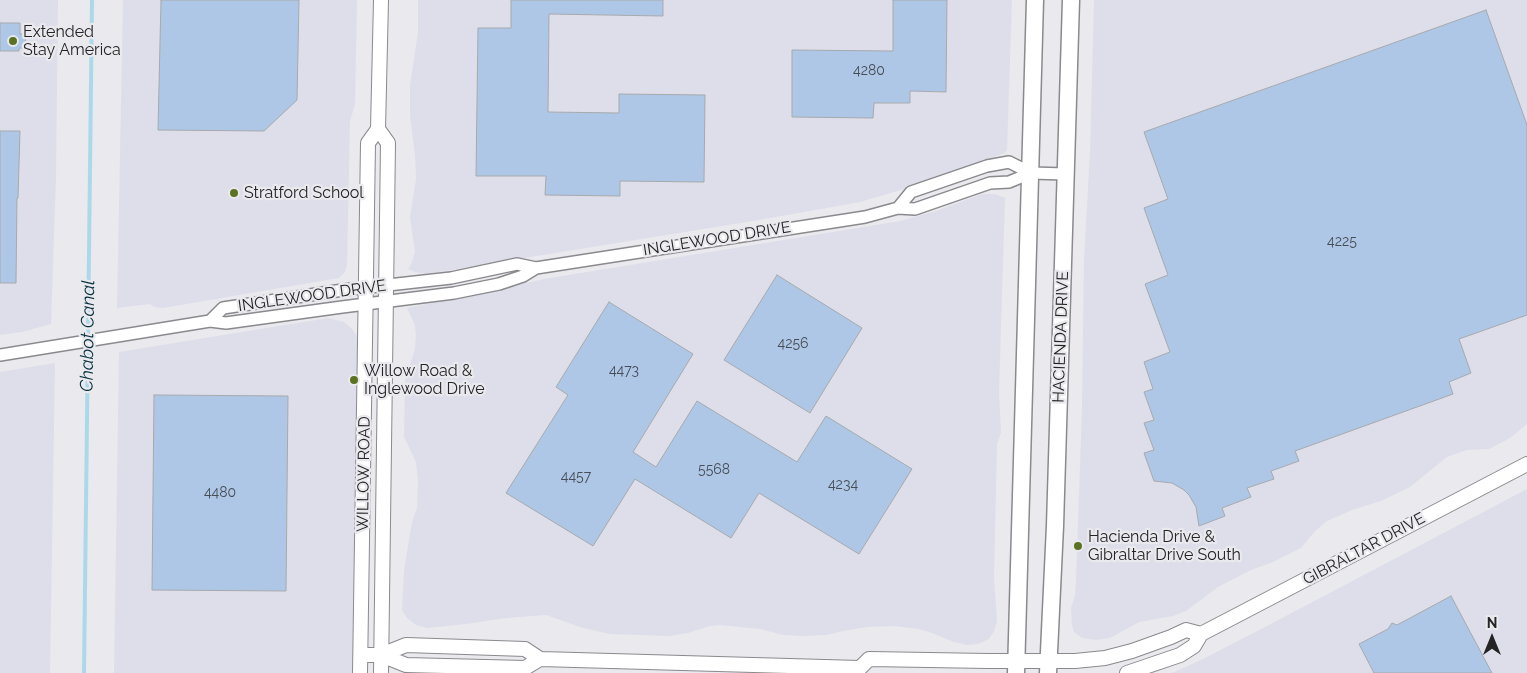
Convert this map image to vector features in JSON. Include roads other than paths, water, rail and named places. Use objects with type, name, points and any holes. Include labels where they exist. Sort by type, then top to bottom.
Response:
[{"type":"main road","points":[[1016,667],[1035,0]]},
{"type":"main road","name":"HACIENDA DRIVE","points":[[1049,667],[1071,0]]},
{"type":"street","name":"WILLOW ROAD","points":[[360,673],[368,143],[378,129],[380,0]]},
{"type":"street","name":"WILLOW ROAD","points":[[378,129],[388,143],[381,673]]},
{"type":"street","name":"INGLEWOOD DRIVE","points":[[898,208],[911,192],[987,166],[1009,162],[1030,173]]},
{"type":"street","name":"INGLEWOOD DRIVE","points":[[210,321],[223,308],[451,278],[517,264],[536,268],[864,217],[898,208],[915,209],[990,184],[1009,182],[1030,173],[1066,174]]},
{"type":"street","name":"INGLEWOOD DRIVE","points":[[0,355],[210,321],[226,323],[454,293],[499,284],[523,276],[536,268]]},
{"type":"street","name":"GIBRALTAR DRIVE","points":[[1127,673],[1180,655],[1194,646],[1201,634],[1527,464]]},
{"type":"street","name":"GIBRALTAR DRIVE","points":[[381,655],[406,645],[526,649],[540,659],[862,671],[869,659],[1049,667],[1076,661],[1105,658],[1132,651],[1186,630],[1201,634]]},
{"type":"street","name":"GIBRALTAR DRIVE","points":[[361,655],[381,655],[406,665],[526,668],[540,659]]},
{"type":"waterway","name":"Chabot Canal","points":[[84,673],[92,0]]},
{"type":"place","name":"Extended Stay America","points":[[13,41]]},
{"type":"place","name":"Stratford School","points":[[234,193]]},
{"type":"place","name":"Willow Road & Inglewood Drive","points":[[354,380]]},
{"type":"place","name":"Hacienda Drive & Gibraltar Drive South","points":[[1078,546]]}]
